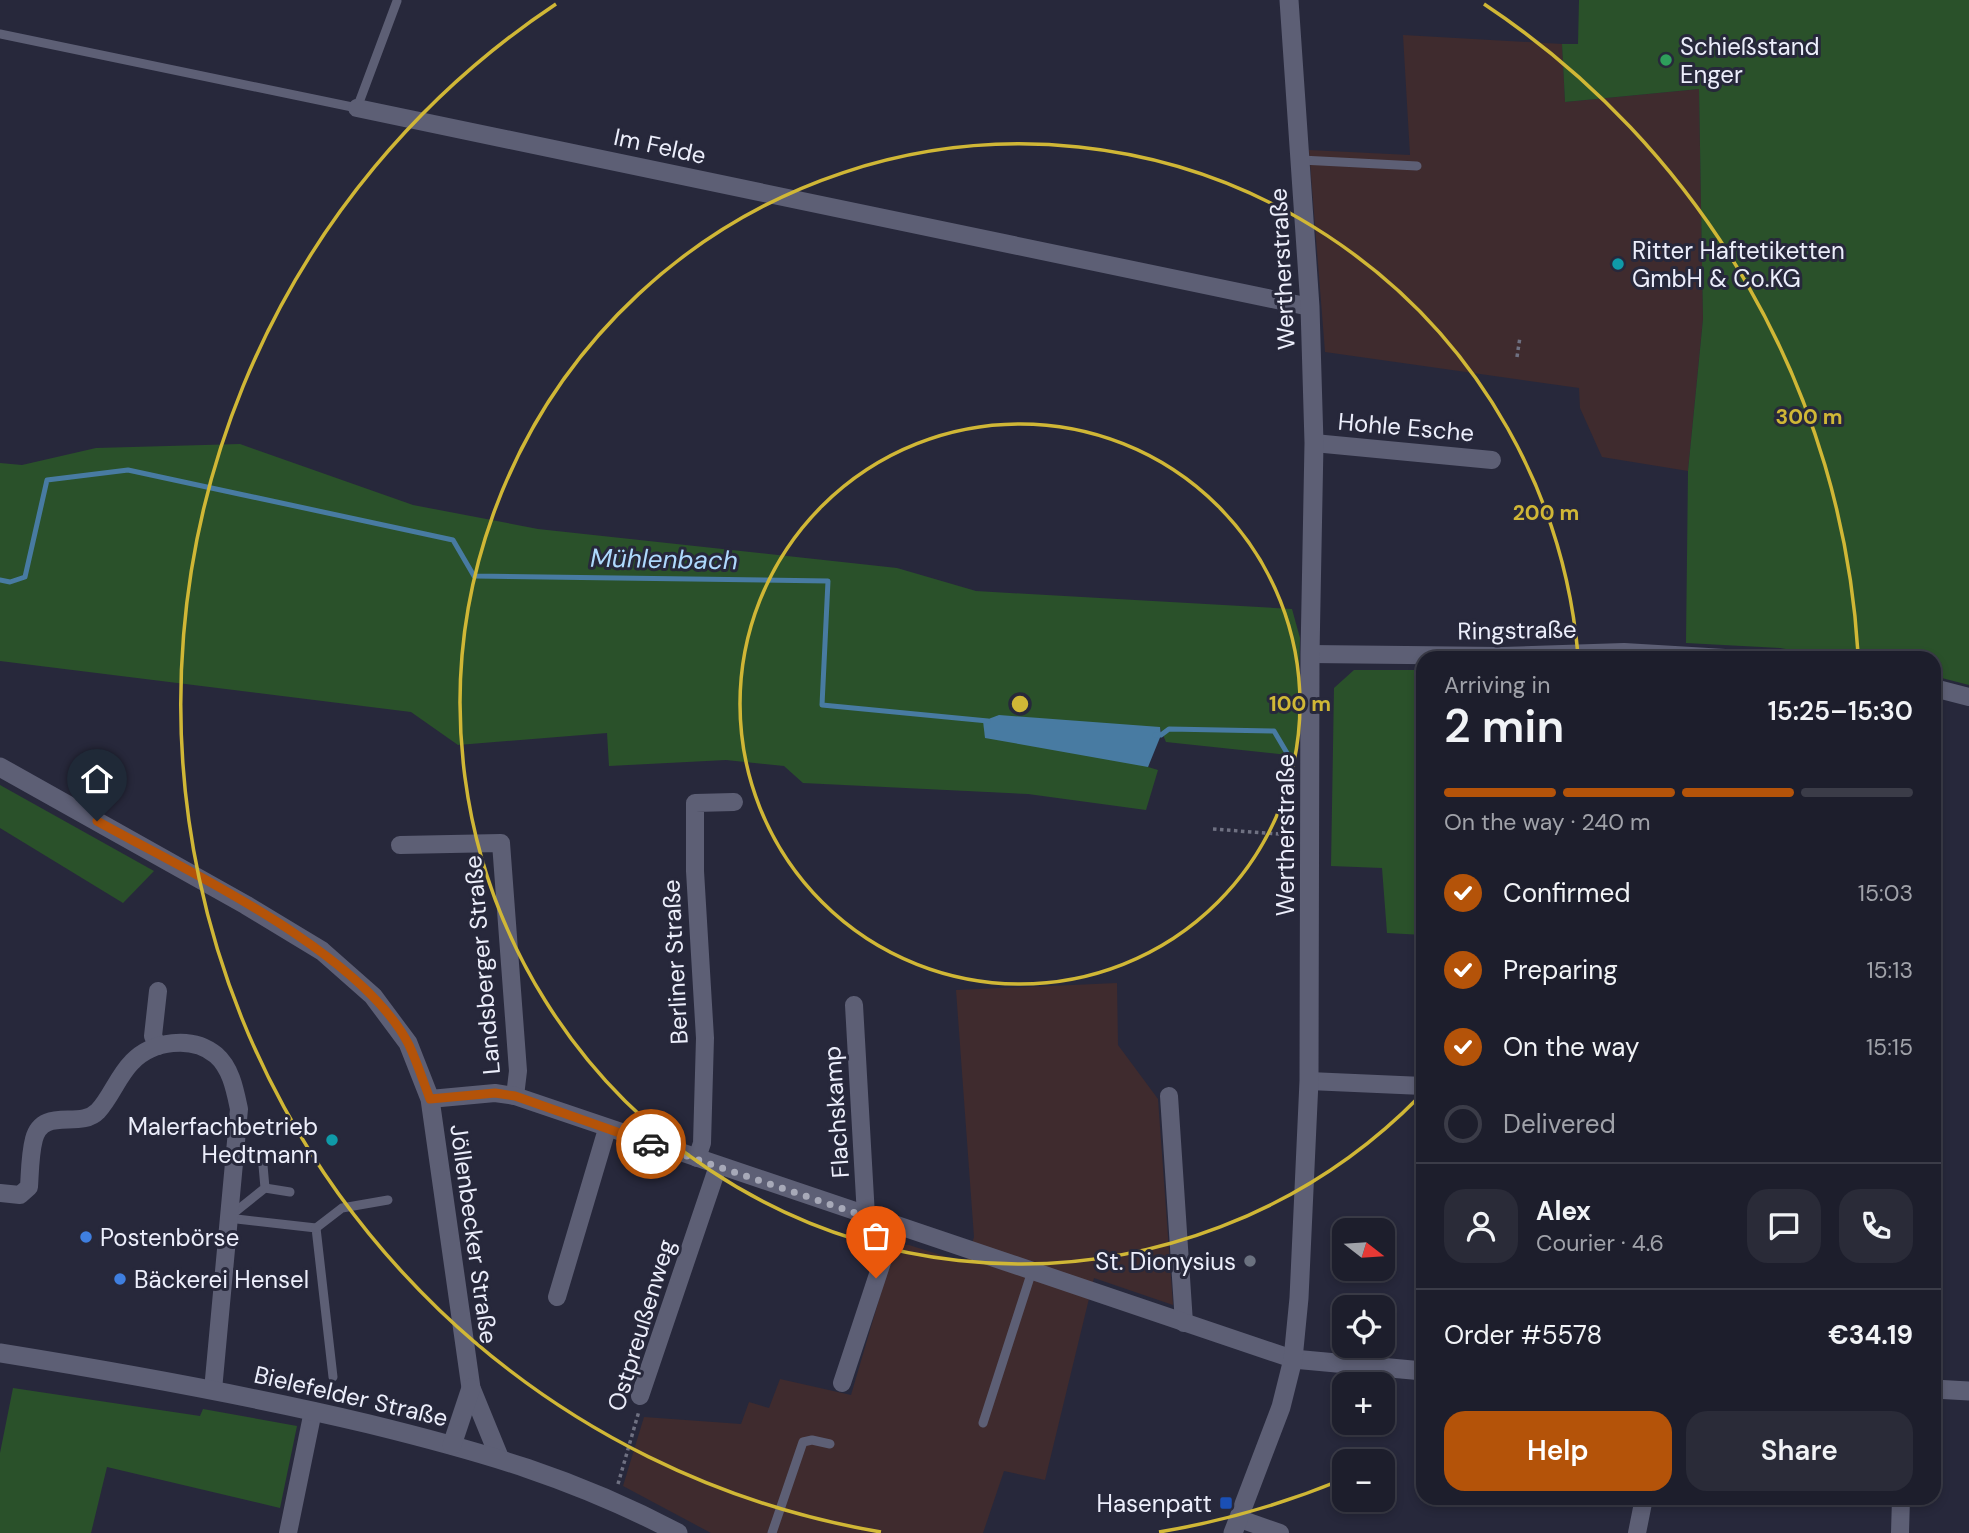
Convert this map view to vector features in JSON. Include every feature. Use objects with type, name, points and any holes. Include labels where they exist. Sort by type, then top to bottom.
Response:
[{"type":"main road","name":"Wertherstraße","points":[[1237,1526],[1281,1407],[1293,1359],[1300,1298],[1309,1081],[1310,654],[1314,443],[1310,307],[1289,0]]},
{"type":"main road","name":"Jöllenbecker Straße","points":[[0,767],[246,905],[322,951],[373,996],[408,1043],[438,1098],[471,1388],[500,1459]]},
{"type":"main road","name":"Bielefelder Straße","points":[[0,1353],[213,1390],[452,1445],[528,1466],[614,1500],[678,1533]]},
{"type":"main road","points":[[1293,1359],[1416,1370]]},
{"type":"main road","name":"Jöllenbecker Straße","points":[[452,1445],[471,1388]]},
{"type":"main road","points":[[1941,1389],[1969,1391]]},
{"type":"street","name":"Im Felde","points":[[357,108],[1310,307]]},
{"type":"street","name":"Hohle Esche","points":[[1314,443],[1492,460]]},
{"type":"street","name":"Ringstraße","points":[[1310,654],[1416,655]]},
{"type":"street","points":[[1941,690],[1969,697]]},
{"type":"street","name":"Berliner Straße","points":[[697,1158],[702,1143],[705,1038],[695,871],[695,803],[734,802]]},
{"type":"street","name":"Landsberger Straße","points":[[400,845],[500,843],[518,1071],[515,1096]]},
{"type":"street","points":[[158,991],[153,1036],[158,1046]]},
{"type":"street","name":"Flachskamp","points":[[853,1004],[866,1216]]},
{"type":"street","points":[[0,1193],[20,1195],[29,1187],[34,1137],[42,1126],[53,1119],[83,1119],[96,1114],[130,1063],[158,1046],[180,1043],[199,1046],[216,1056],[232,1078],[239,1109],[213,1390]]},
{"type":"street","points":[[1309,1081],[1416,1086]]},
{"type":"street","points":[[438,1098],[495,1093],[515,1096],[1293,1359]]},
{"type":"street","points":[[1169,1096],[1184,1323]]},
{"type":"street","points":[[557,1297],[607,1129]]},
{"type":"street","name":"Ostpreußenweg","points":[[640,1396],[718,1166]]},
{"type":"street","points":[[842,1383],[894,1226]]},
{"type":"street","points":[[288,1533],[313,1411]]},
{"type":"street","points":[[1637,1533],[1643,1505]]},
{"type":"street","points":[[1900,1533],[1901,1505]]},
{"type":"street","points":[[1237,1526],[1280,1533]]},
{"type":"lane","points":[[357,108],[397,1]]},
{"type":"lane","name":"Im Felde","points":[[0,34],[357,108]]},
{"type":"lane","points":[[1301,160],[1417,166]]},
{"type":"lane","points":[[262,1154],[265,1188]]},
{"type":"lane","points":[[228,1218],[265,1188],[290,1192]]},
{"type":"lane","points":[[228,1218],[316,1228],[342,1208],[388,1200]]},
{"type":"lane","points":[[316,1228],[333,1377]]},
{"type":"lane","points":[[983,1423],[1032,1271]]},
{"type":"lane","points":[[772,1533],[803,1441],[830,1444]]},
{"type":"path","points":[[1517,357],[1520,337]]},
{"type":"path","points":[[1213,829],[1252,834],[1310,836]]},
{"type":"path","name":"Ostpreußenweg","points":[[614,1500],[639,1412],[640,1396]]},
{"type":"shaded area","points":[[1403,35],[1562,44],[1565,102],[1699,89],[1703,319],[1688,471],[1602,457],[1580,408],[1579,388],[1325,352],[1309,150],[1410,155]]},
{"type":"shaded area","points":[[1117,983],[1118,1045],[1158,1099],[1173,1305],[1094,1278],[1045,1480],[1004,1471],[983,1533],[711,1533],[623,1486],[644,1417],[741,1424],[749,1402],[769,1408],[780,1379],[851,1395],[895,1245],[909,1245],[966,1263],[974,1237],[956,990]]},
{"type":"green space","points":[[1579,0],[1969,0],[1969,685],[1941,678],[1941,651],[1797,651],[1686,643],[1688,471],[1703,319],[1699,89],[1565,102],[1562,44],[1578,44]]},
{"type":"green space","points":[[240,444],[413,505],[538,529],[897,568],[976,591],[1292,609],[1300,638],[1297,756],[1166,742],[1160,728],[1148,767],[1158,770],[1146,810],[1028,794],[803,783],[784,766],[726,760],[609,766],[607,733],[458,745],[411,712],[0,661],[0,463],[22,465],[96,448]]},
{"type":"green space","points":[[1354,670],[1416,670],[1416,935],[1387,933],[1382,868],[1331,866],[1334,688]]},
{"type":"green space","points":[[0,785],[154,871],[123,903],[0,828]]},
{"type":"green space","points":[[13,1388],[200,1416],[203,1409],[297,1426],[280,1508],[107,1467],[91,1533],[0,1533],[0,1453]]},
{"type":"water","points":[[999,715],[1160,727],[1161,735],[1148,767],[985,738],[983,721]]},
{"type":"waterway","name":"Mühlenbach","points":[[0,580],[10,582],[25,577],[47,480],[128,470],[453,540],[474,576],[828,581],[822,705],[988,721]]},
{"type":"waterway","name":"Mühlenbach","points":[[1155,735],[1161,735],[1169,729],[1274,731],[1287,753]]},
{"type":"way so far","points":[[651,1144],[894,1226],[876,1278]]},
{"type":"place","name":"Schießstand Enger","points":[[1666,60]]},
{"type":"place","name":"Ritter Haftetiketten GmbH & Co.KG","points":[[1618,264]]},
{"type":"place","name":"Malerfachbetrieb Hedtmann","points":[[332,1140]]},
{"type":"place","name":"Postenbörse","points":[[86,1237]]},
{"type":"place","name":"St. Dionysius","points":[[1250,1261]]},
{"type":"place","name":"Bäckerei Hensel","points":[[120,1279]]},
{"type":"place","name":"Hasenpatt","points":[[1226,1503]]},
{"type":"route","points":[[97,821],[322,951],[373,996],[408,1043],[430,1099],[495,1093],[515,1096],[651,1144]]}]
